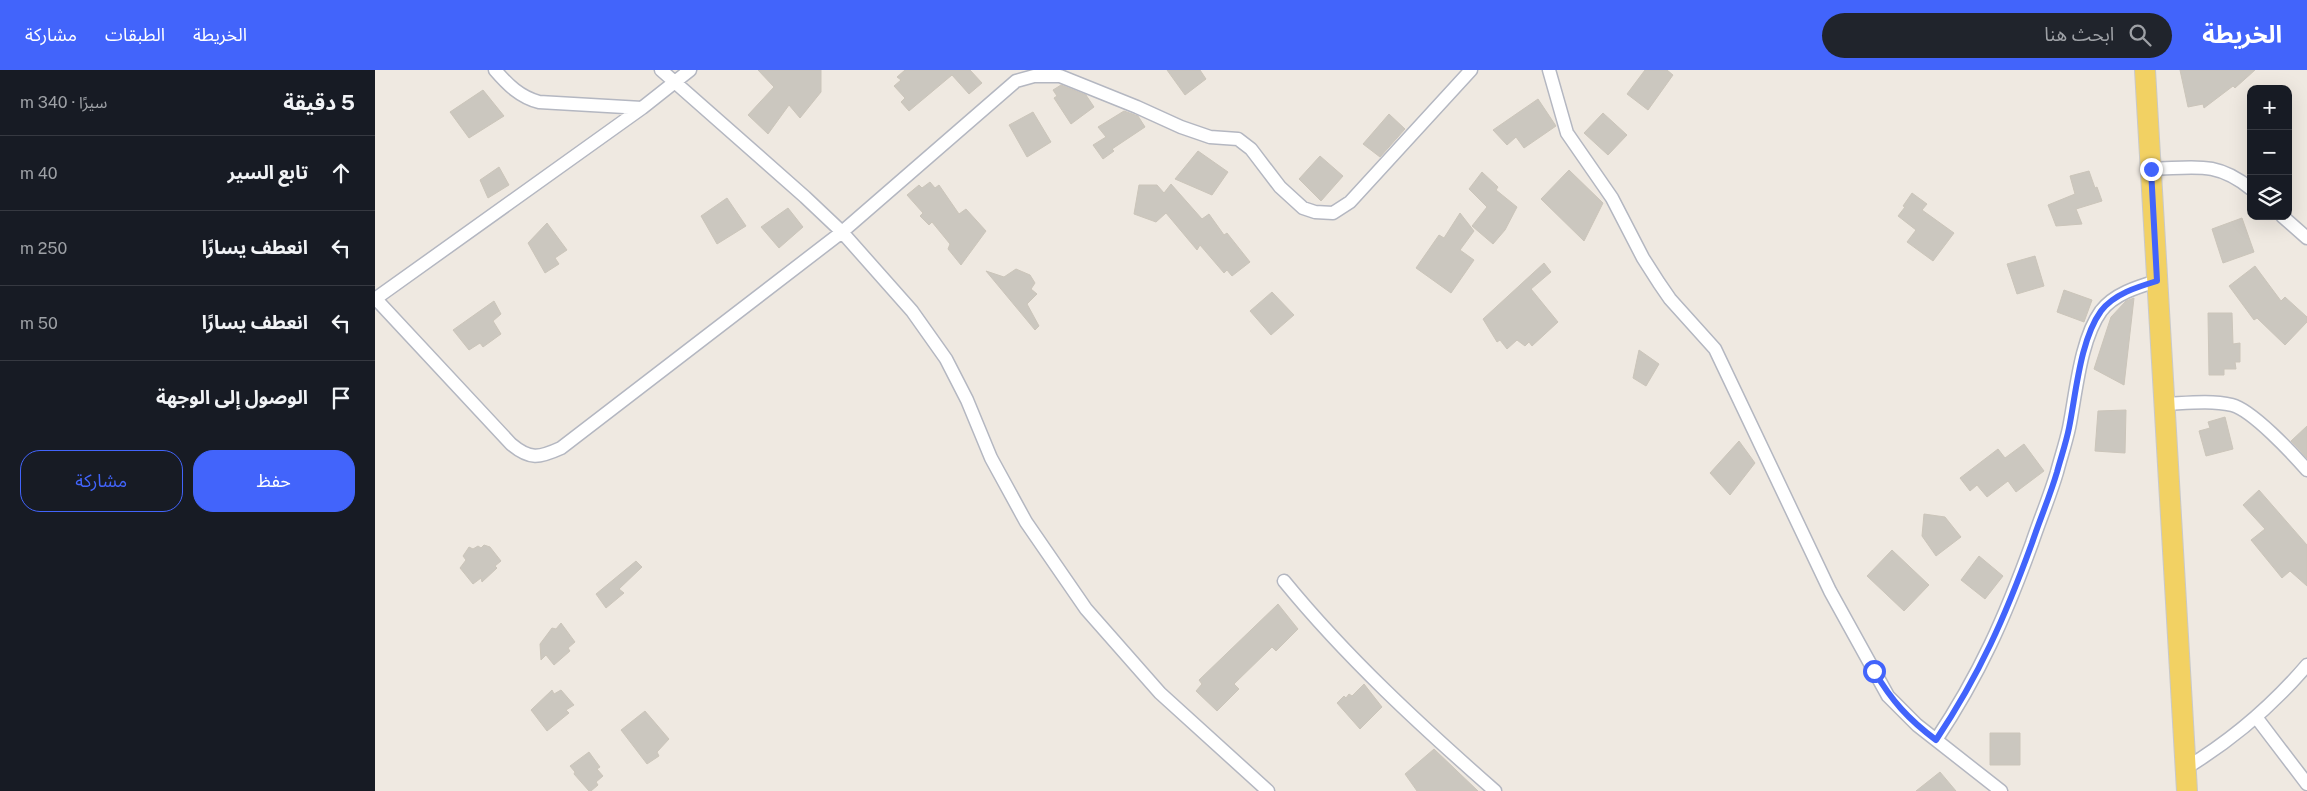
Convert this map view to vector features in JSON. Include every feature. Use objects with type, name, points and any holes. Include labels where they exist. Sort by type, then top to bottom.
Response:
[{"type":"main road","points":[[2145,70],[2166,404],[2187,791]]},
{"type":"street","points":[[495,70],[518,93],[539,102],[642,108]]},
{"type":"street","points":[[661,70],[843,232],[913,311],[946,359],[967,400],[980,436],[1004,484],[1039,543],[1086,609],[1160,694],[1268,791]]},
{"type":"street","points":[[690,70],[675,84],[642,108],[375,299],[511,444],[526,455],[538,457],[546,455],[567,444],[843,232],[1010,86],[1025,78],[1060,76],[1076,81],[1181,127],[1210,137],[1239,139],[1251,149],[1280,187],[1303,208],[1315,212],[1333,213],[1350,202],[1471,70]]},
{"type":"street","points":[[1549,70],[1567,133],[1611,198],[1643,258],[1659,283],[1670,299],[1715,349],[1763,447],[1811,553],[1888,696],[1901,711],[2001,791]]},
{"type":"street","points":[[2151,169],[2204,167],[2224,171],[2247,186]]},
{"type":"street","points":[[2287,220],[2307,238]]},
{"type":"street","points":[[1936,740],[1981,668],[2015,592],[2056,474],[2069,428],[2079,374],[2093,328],[2101,312],[2111,302],[2125,292],[2157,281]]},
{"type":"street","points":[[2166,404],[2217,403],[2233,406],[2248,414],[2307,470]]},
{"type":"street","points":[[1284,581],[1312,615],[1374,680],[1495,791]]},
{"type":"street","points":[[2186,768],[2220,747],[2256,717],[2307,665]]},
{"type":"street","points":[[2256,717],[2307,784]]},
{"type":"building","points":[[758,70],[821,70],[821,92],[800,118],[789,105],[768,134],[748,115],[774,87]]},
{"type":"building","points":[[905,70],[970,70],[982,83],[969,94],[952,75],[909,111],[901,102],[905,98],[894,86],[901,80],[897,77]]},
{"type":"building","points":[[1167,70],[1200,70],[1206,79],[1185,95]]},
{"type":"building","points":[[1645,70],[1667,70],[1673,75],[1648,110],[1627,94]]},
{"type":"building","points":[[2180,70],[2255,70],[2235,88],[2233,86],[2204,108],[2203,104],[2188,107]]},
{"type":"building","points":[[1061,85],[1086,95],[1094,107],[1071,124],[1054,98],[1057,96],[1053,90]]},
{"type":"building","points":[[483,90],[504,116],[469,138],[450,112]]},
{"type":"building","points":[[1538,99],[1556,126],[1524,148],[1516,137],[1507,145],[1493,130]]},
{"type":"building","points":[[1124,111],[1138,116],[1145,127],[1112,149],[1114,151],[1103,159],[1093,145],[1106,137],[1098,127]]},
{"type":"building","points":[[1033,112],[1051,142],[1027,157],[1009,125]]},
{"type":"building","points":[[1603,113],[1627,135],[1608,155],[1584,133]]},
{"type":"building","points":[[1389,114],[1405,129],[1380,157],[1363,144]]},
{"type":"building","points":[[1198,151],[1228,172],[1212,195],[1175,179]]},
{"type":"building","points":[[1320,156],[1343,176],[1321,201],[1299,179]]},
{"type":"building","points":[[499,167],[509,185],[488,198],[480,180]]},
{"type":"building","points":[[1569,170],[1603,203],[1584,241],[1541,199]]},
{"type":"building","points":[[2089,171],[2102,201],[2076,209],[2082,224],[2056,226],[2048,205],[2075,194],[2070,176]]},
{"type":"building","points":[[1482,172],[1498,187],[1496,190],[1517,207],[1505,230],[1493,244],[1472,226],[1487,207],[1469,189]]},
{"type":"building","points":[[930,182],[935,188],[939,185],[959,214],[966,209],[986,231],[961,265],[948,249],[950,244],[932,222],[929,225],[920,216],[923,213],[907,195],[919,185],[922,188]]},
{"type":"building","points":[[1171,184],[1202,219],[1209,214],[1224,235],[1227,233],[1250,262],[1232,276],[1227,270],[1224,273],[1200,245],[1197,250],[1166,213],[1156,222],[1134,214],[1139,185],[1157,185],[1164,193]]},
{"type":"building","points":[[1912,193],[1927,204],[1922,210],[1954,233],[1933,261],[1907,242],[1916,230],[1898,216]]},
{"type":"building","points":[[727,198],[746,226],[717,244],[701,216]]},
{"type":"building","points":[[788,208],[803,227],[779,248],[761,227]]},
{"type":"building","points":[[1460,213],[1474,231],[1460,250],[1474,260],[1451,293],[1416,268],[1439,235],[1444,238]]},
{"type":"building","points":[[2242,218],[2254,252],[2223,263],[2212,229]]},
{"type":"building","points":[[547,223],[567,250],[555,258],[559,264],[545,273],[528,243]]},
{"type":"building","points":[[2035,256],[2044,286],[2017,294],[2007,264]]},
{"type":"building","points":[[1544,263],[1551,272],[1531,289],[1558,322],[1532,346],[1529,342],[1525,346],[1517,340],[1507,349],[1500,340],[1497,342],[1483,319]]},
{"type":"building","points":[[2255,266],[2281,301],[2285,297],[2307,317],[2307,322],[2285,345],[2257,318],[2254,320],[2229,286]]},
{"type":"building","points":[[1016,269],[1030,275],[1035,283],[1031,289],[1037,294],[1027,304],[1039,326],[1035,330],[986,271],[1004,277]]},
{"type":"building","points":[[2064,290],[2092,300],[2084,322],[2057,312]]},
{"type":"building","points":[[1272,292],[1294,315],[1271,335],[1250,311]]},
{"type":"building","points":[[2134,298],[2124,385],[2094,369],[2111,317],[2126,301]]},
{"type":"building","points":[[494,301],[501,314],[493,321],[501,334],[483,347],[480,343],[469,350],[453,330]]},
{"type":"building","points":[[2208,313],[2232,313],[2233,344],[2240,343],[2240,362],[2235,362],[2236,369],[2224,369],[2224,375],[2209,375]]},
{"type":"building","points":[[1639,350],[1659,364],[1646,386],[1633,378]]},
{"type":"building","points":[[2126,410],[2125,453],[2095,451],[2098,411]]},
{"type":"building","points":[[2225,417],[2233,449],[2206,456],[2199,431],[2210,428],[2208,422]]},
{"type":"building","points":[[2307,426],[2307,458],[2291,441]]},
{"type":"building","points":[[1739,441],[1755,463],[1730,495],[1710,473]]},
{"type":"building","points":[[2024,444],[2044,471],[2016,492],[2008,481],[1987,497],[1977,485],[1970,491],[1960,478],[1998,449],[2005,458]]},
{"type":"building","points":[[2259,490],[2307,545],[2307,586],[2290,571],[2282,578],[2251,540],[2265,529],[2243,505]]},
{"type":"building","points":[[1924,514],[1945,517],[1961,537],[1936,556],[1922,536]]},
{"type":"building","points":[[484,545],[490,547],[501,561],[495,566],[497,568],[482,582],[481,578],[473,584],[460,568],[466,560],[463,556],[469,547],[473,549],[478,546],[481,548]]},
{"type":"building","points":[[1892,550],[1929,585],[1904,611],[1867,576]]},
{"type":"building","points":[[1979,556],[2003,576],[1985,599],[1961,580]]},
{"type":"building","points":[[636,561],[642,567],[619,589],[624,593],[606,608],[596,594]]},
{"type":"building","points":[[1278,604],[1298,629],[1276,651],[1272,647],[1234,684],[1239,689],[1217,711],[1196,691],[1202,684],[1199,680]]},
{"type":"building","points":[[561,623],[575,642],[568,648],[570,651],[554,665],[546,655],[541,660],[540,644],[552,628],[556,629]]},
{"type":"building","points":[[1364,684],[1382,707],[1360,729],[1337,703],[1344,696],[1346,698],[1349,694],[1352,696]]},
{"type":"building","points":[[552,690],[554,694],[561,690],[574,705],[566,710],[569,713],[547,731],[531,710]]},
{"type":"building","points":[[645,711],[669,739],[657,752],[659,756],[647,764],[621,730]]},
{"type":"building","points":[[1990,733],[2020,733],[2020,765],[1990,765]]},
{"type":"building","points":[[1434,749],[1478,791],[1417,791],[1405,774]]},
{"type":"building","points":[[589,752],[600,767],[597,769],[603,776],[596,782],[598,785],[591,791],[574,774],[575,772],[570,766]]},
{"type":"building","points":[[1940,772],[1956,791],[1916,791]]},
{"type":"route","points":[[1874,671],[1888,696],[1901,711],[1936,740],[1981,668],[2008,610],[2056,474],[2069,428],[2079,374],[2093,328],[2101,312],[2111,302],[2125,292],[2157,281],[2151,169]]}]
